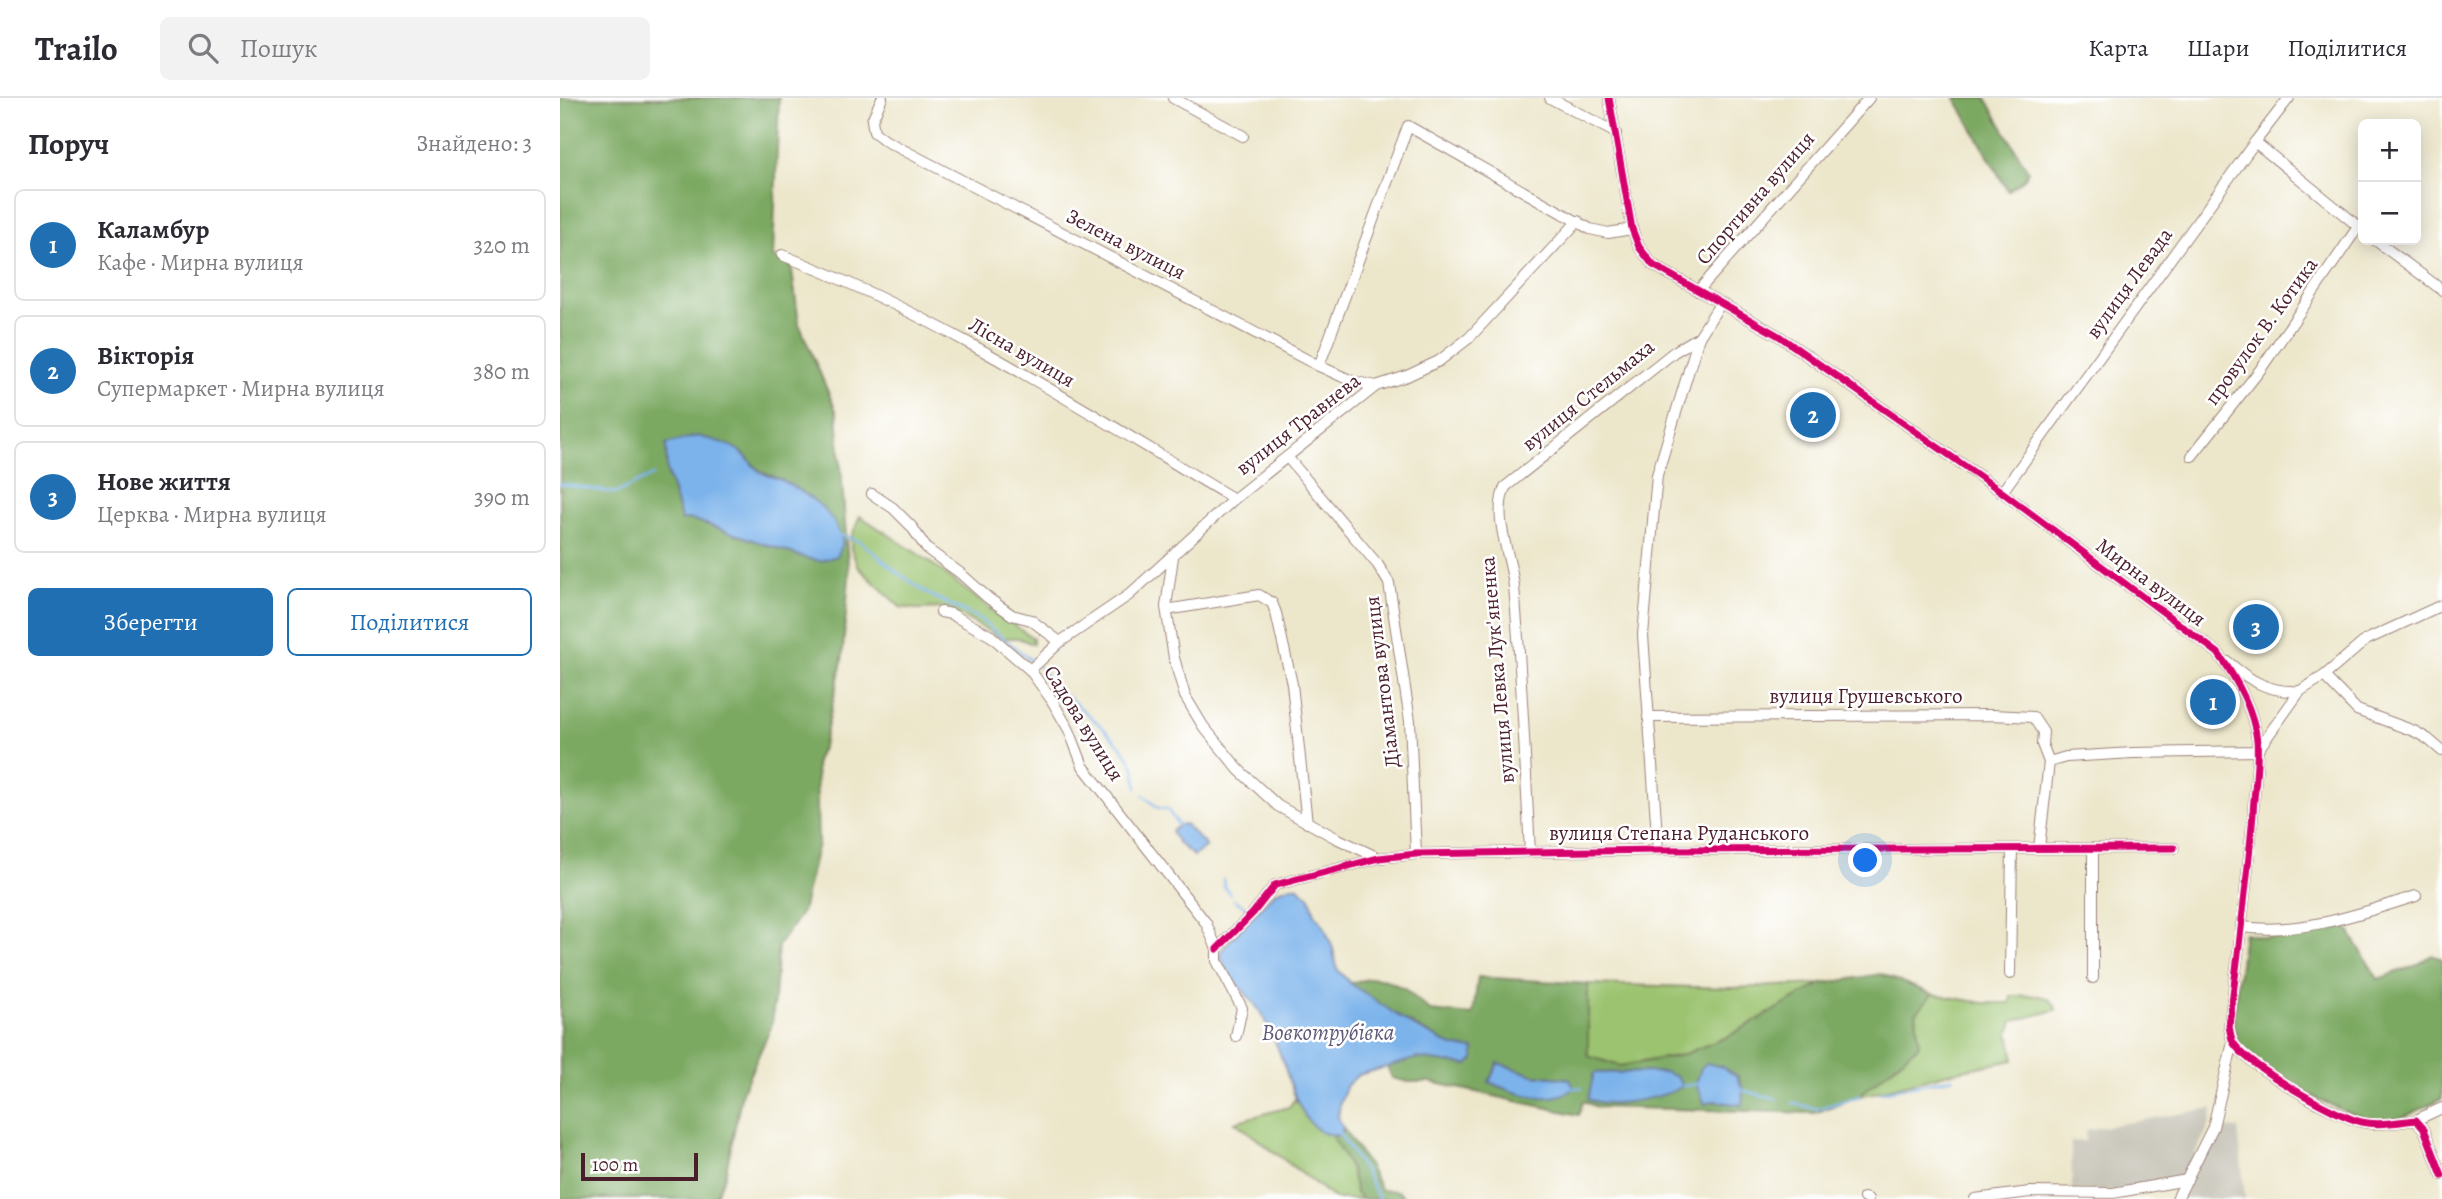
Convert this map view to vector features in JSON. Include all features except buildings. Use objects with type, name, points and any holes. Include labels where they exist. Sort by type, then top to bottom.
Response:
[{"type":"street","name":"Зелена вулиця","points":[[882,98],[872,120],[874,132],[886,141],[1319,366],[1353,381],[1376,386]]},
{"type":"street","points":[[1173,98],[1243,136]]},
{"type":"street","points":[[1550,98],[1616,133]]},
{"type":"street","name":"Мирна вулиця","points":[[1609,98],[1632,229],[1639,247],[1653,265],[1779,336],[2001,492],[2218,653],[2233,676],[2255,731],[2257,751],[2242,927],[2229,1026],[2233,1042],[2213,1127],[2177,1199]]},
{"type":"street","name":"Спортивна вулиця","points":[[1698,291],[1869,98]]},
{"type":"street","name":"вулиця Левада","points":[[2001,492],[2289,98]]},
{"type":"street","points":[[1319,366],[1408,126],[1599,232],[1632,229]]},
{"type":"street","points":[[2255,142],[2358,227]]},
{"type":"street","name":"вулиця Травнева","points":[[1030,670],[1060,642],[1129,595],[1234,499],[1376,386],[1407,376],[1439,361],[1469,338],[1578,221]]},
{"type":"street","name":"провулок В. Котика","points":[[2192,456],[2260,369],[2358,233]]},
{"type":"street","points":[[2382,245],[2442,290]]},
{"type":"street","name":"Лісна вулиця","points":[[782,255],[844,279],[960,338],[1234,499]]},
{"type":"street","points":[[1658,850],[1643,635],[1657,475],[1699,337],[1720,304]]},
{"type":"street","name":"вулиця Стельмаха","points":[[1505,487],[1674,352],[1699,337]]},
{"type":"street","name":"Діамантова вулиця","points":[[1288,458],[1378,565],[1389,583],[1410,721],[1416,854]]},
{"type":"street","name":"вулиця Левка Лук'яненка","points":[[1505,487],[1500,498],[1501,514],[1514,584],[1530,852]]},
{"type":"street","points":[[872,494],[911,526],[927,549],[988,598],[1013,615],[1031,620],[1060,642]]},
{"type":"street","points":[[1173,557],[1166,607],[1174,658],[1185,696],[1203,726],[1240,770],[1278,807],[1379,858]]},
{"type":"street","points":[[1166,607],[1172,609],[1259,596],[1272,603],[1292,684],[1307,823]]},
{"type":"street","points":[[2049,762],[2066,757],[2133,753],[2257,751],[2300,691],[2324,676],[2365,640],[2442,605]]},
{"type":"street","name":"Садова вулиця","points":[[942,612],[951,614],[991,636],[1030,670],[1069,730],[1083,766],[1206,923],[1217,949],[1217,961],[1242,1009],[1236,1036]]},
{"type":"street","points":[[2218,653],[2245,677],[2261,685],[2280,691],[2300,691]]},
{"type":"street","points":[[2324,676],[2357,710],[2414,731],[2442,751]]},
{"type":"street","name":"вулиця Грушевського","points":[[1648,717],[2033,717],[2043,732],[2042,744],[2049,762],[2039,848]]},
{"type":"street","points":[[2093,848],[2093,978]]},
{"type":"street","name":"вулиця Степана Руданського","points":[[1217,949],[1253,913],[1275,885],[1379,858],[1416,854],[2174,848]]},
{"type":"street","points":[[2010,974],[2012,849]]},
{"type":"street","points":[[2242,927],[2267,930],[2344,919],[2416,896]]},
{"type":"street","points":[[2233,1042],[2261,1069],[2362,1123],[2382,1124],[2416,1120],[2442,1108]]},
{"type":"street","points":[[2416,1120],[2424,1129],[2442,1175]]},
{"type":"street","points":[[1975,1199],[2030,1192],[2113,1193],[2186,1180]]},
{"type":"shaded area","points":[[2213,1108],[2209,1126],[2182,1179],[2113,1191],[2072,1190],[2071,1142],[2085,1141],[2086,1130]]},
{"type":"shaded area","points":[[2217,1128],[2238,1129],[2245,1199],[2181,1199]]},
{"type":"green space","points":[[560,98],[779,98],[773,257],[791,263],[799,324],[837,413],[849,577],[842,661],[823,746],[816,761],[818,843],[802,912],[778,946],[772,1025],[742,1092],[725,1176],[714,1199],[560,1199]],"holes":[[[743,453],[760,472],[780,479],[806,558],[697,521],[682,521],[667,472]]]},
{"type":"green space","points":[[1955,98],[1986,98],[2028,171],[2025,178],[2008,191]]},
{"type":"green space","points":[[860,516],[927,560],[1033,638],[1033,644],[1018,638],[1001,638],[947,608],[900,607],[858,567],[851,549],[851,538]]},
{"type":"green space","points":[[2346,926],[2378,979],[2417,965],[2432,955],[2442,959],[2442,1098],[2398,1118],[2382,1121],[2368,1119],[2306,1093],[2250,1056],[2239,1043],[2232,1025],[2244,933],[2267,938]]},
{"type":"green space","points":[[1881,974],[1932,994],[1916,1013],[1919,1045],[1857,1097],[1815,1113],[1597,1107],[1583,1101],[1579,1115],[1431,1082],[1408,1082],[1392,1078],[1387,1066],[1418,1058],[1467,1065],[1452,1046],[1391,1013],[1350,983],[1373,978],[1386,980],[1405,989],[1430,1011],[1473,1015],[1478,977],[1588,984],[1588,1056],[1620,1066],[1682,1055],[1727,1037],[1821,984]],"holes":[[[1498,1063],[1533,1075],[1570,1079],[1489,1082]],[[1665,1072],[1645,1099],[1603,1102],[1589,1098],[1594,1073]],[[1738,1076],[1743,1090],[1741,1105],[1713,1101],[1706,1104],[1696,1084]]]},
{"type":"green space","points":[[1588,984],[1731,988],[1821,984],[1728,1037],[1682,1055],[1620,1066],[1588,1057]]},
{"type":"green space","points":[[1932,994],[1983,1003],[2010,1003],[2011,996],[2038,996],[2050,1000],[2056,1010],[2013,1021],[2009,1033],[2014,1060],[1953,1072],[1857,1097],[1919,1045],[1916,1013]]},
{"type":"green space","points":[[1295,1099],[1314,1126],[1332,1136],[1351,1170],[1356,1193],[1363,1199],[1335,1199],[1235,1122],[1289,1107]]},
{"type":"green space","points":[[1343,1128],[1381,1190],[1398,1191],[1406,1199],[1363,1199],[1356,1193],[1351,1170],[1332,1136],[1340,1135]]},
{"type":"water","points":[[697,436],[732,447],[758,470],[792,486],[820,505],[834,522],[843,543],[837,556],[820,561],[806,558],[697,521],[682,521],[667,472],[666,444]]},
{"type":"water","points":[[1185,824],[1206,846],[1194,856],[1179,844],[1171,832],[1179,825]]},
{"type":"water","name":"Вовкотрубівка","points":[[1291,886],[1298,887],[1310,897],[1315,914],[1324,926],[1333,949],[1337,969],[1350,983],[1413,1026],[1452,1046],[1474,1049],[1474,1060],[1467,1065],[1418,1058],[1358,1075],[1347,1085],[1340,1103],[1338,1117],[1343,1128],[1340,1135],[1317,1129],[1302,1111],[1266,1023],[1254,1003],[1226,970],[1220,953],[1275,892]]},
{"type":"water","points":[[1498,1063],[1533,1075],[1570,1079],[1574,1088],[1554,1097],[1532,1096],[1509,1090],[1489,1082]]},
{"type":"water","points":[[1706,1063],[1722,1067],[1737,1076],[1743,1090],[1742,1105],[1713,1101],[1705,1104],[1696,1084],[1701,1068]]},
{"type":"water","points":[[1665,1072],[1677,1077],[1683,1086],[1636,1101],[1609,1103],[1588,1099],[1594,1073]]},
{"type":"waterway","points":[[560,484],[616,493],[653,475]]},
{"type":"waterway","points":[[839,535],[860,541],[928,594],[978,618],[1033,662]]},
{"type":"waterway","points":[[1039,667],[1058,689],[1124,750],[1135,771],[1137,788]]},
{"type":"waterway","points":[[1143,795],[1158,808],[1167,809],[1179,826]]},
{"type":"waterway","points":[[1223,879],[1230,894]]},
{"type":"waterway","points":[[1234,900],[1249,909]]},
{"type":"waterway","points":[[1881,1092],[1953,1078]]},
{"type":"waterway","points":[[1683,1086],[1697,1084]]},
{"type":"waterway","points":[[1571,1088],[1582,1088]]},
{"type":"waterway","points":[[1742,1090],[1776,1099]]},
{"type":"waterway","points":[[1793,1103],[1817,1109],[1860,1096]]},
{"type":"waterway","points":[[1339,1133],[1379,1199]]},
{"type":"cycle path","points":[[1609,98],[1632,229],[1639,247],[1653,265],[1779,336],[2002,492],[2218,653],[2248,705],[2257,740],[2248,867],[2229,1026],[2232,1040],[2241,1052],[2272,1076],[2349,1118],[2375,1124],[2416,1120],[2424,1129],[2442,1175]]},
{"type":"cycle path","points":[[1217,949],[1253,913],[1275,885],[1379,858],[1416,854],[2174,848]]},
{"type":"place","name":"Вікторія","points":[[1813,415]]},
{"type":"place","name":"Нове життя","points":[[2256,627]]},
{"type":"place","name":"Каламбур","points":[[2213,702]]}]
